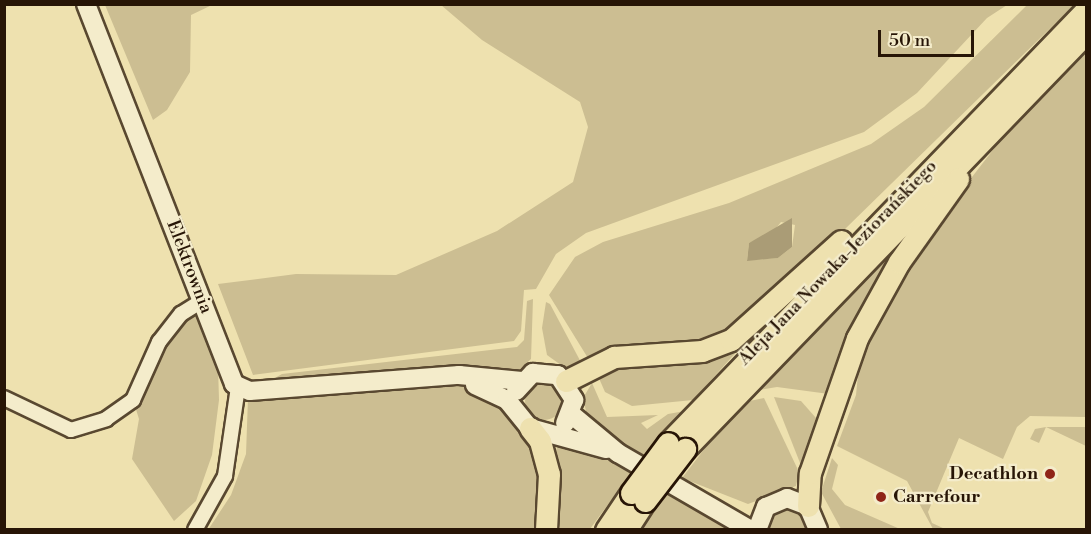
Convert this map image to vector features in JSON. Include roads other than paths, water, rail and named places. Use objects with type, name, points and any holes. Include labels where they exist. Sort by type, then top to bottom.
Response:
[{"type":"main road","name":"Aleja Jana Nowaka-Jeziorańskiego","points":[[606,530],[638,497],[676,446],[750,365],[986,122],[1086,10]]},
{"type":"main road","name":"Aleja Jana Nowaka-Jeziorańskiego","points":[[986,122],[1086,33]]},
{"type":"main road","points":[[566,381],[614,357],[702,351],[731,340],[986,122]]},
{"type":"main road","points":[[808,506],[810,473],[857,338],[899,262],[986,122]]},
{"type":"main road","points":[[533,425],[549,474],[546,530]]},
{"type":"main road","name":"Aleja Jana Nowaka-Jeziorańskiego","points":[[626,530],[638,497]]},
{"type":"street","name":"Elektrownia","points":[[86,4],[238,387]]},
{"type":"street","points":[[4,398],[71,430],[106,420],[133,400],[159,342],[181,314],[202,301]]},
{"type":"street","points":[[195,530],[218,494],[229,455],[232,408],[238,387],[270,390],[441,377],[522,381],[540,372],[566,381],[574,400],[572,414]]},
{"type":"street","points":[[441,377],[492,391],[533,425],[618,453],[700,496],[759,521],[779,499],[808,506],[818,530]]},
{"type":"street","points":[[522,381],[514,398],[533,425]]},
{"type":"street","points":[[533,425],[572,414]]},
{"type":"street","points":[[572,414],[618,453]]},
{"type":"street","points":[[700,496],[751,530]]},
{"type":"place","name":"Decathlon","points":[[1050,474]]},
{"type":"place","name":"Carrefour","points":[[881,497]]}]
